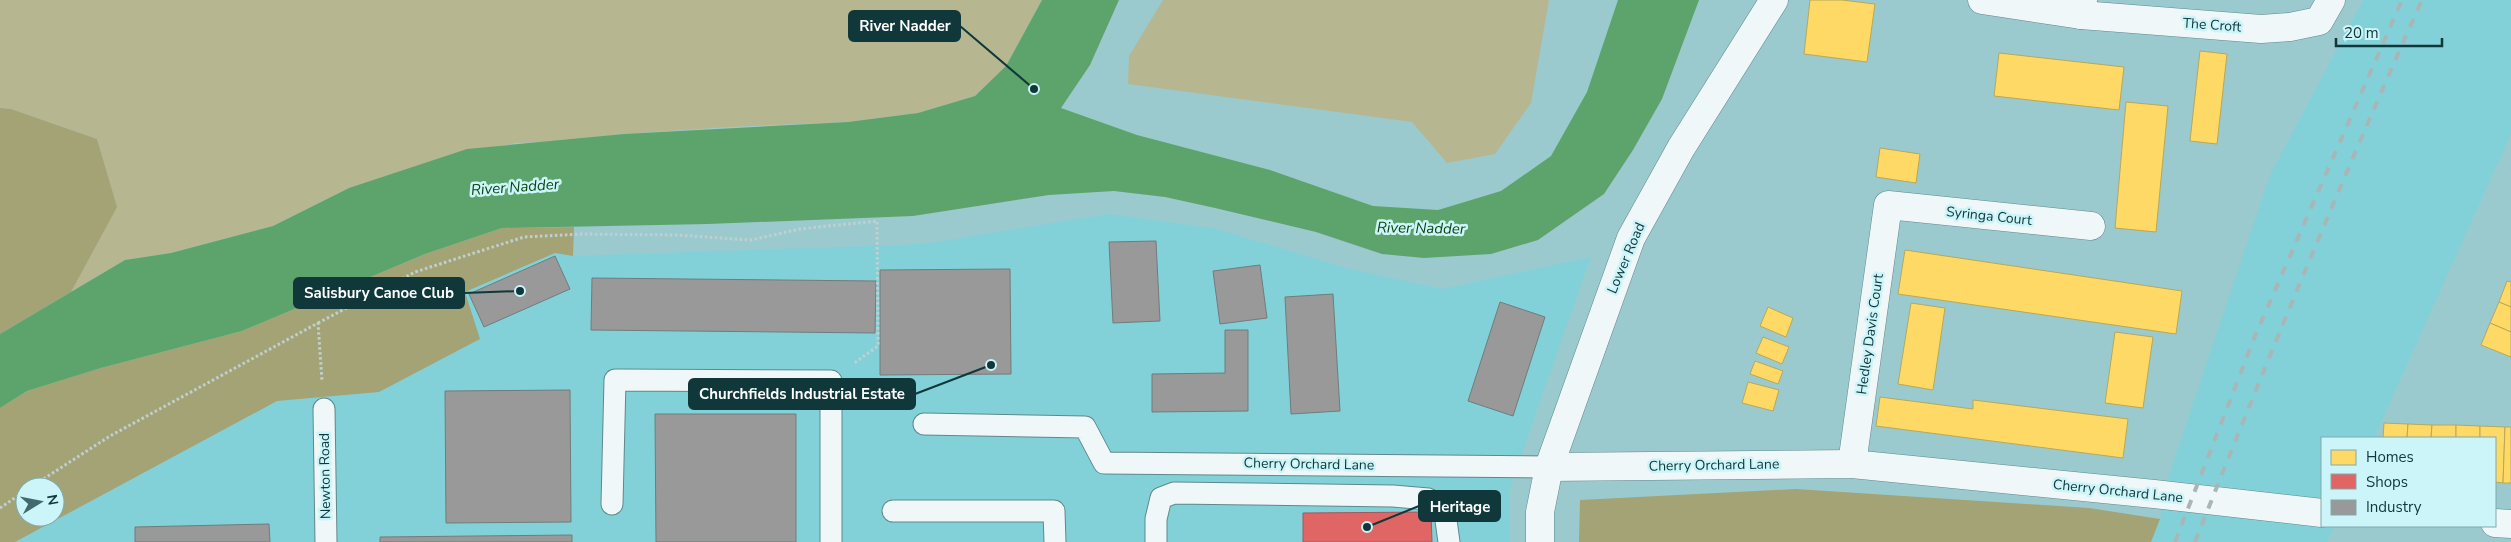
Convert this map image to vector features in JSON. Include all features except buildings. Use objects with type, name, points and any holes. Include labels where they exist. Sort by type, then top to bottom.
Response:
[{"type":"street","name":"Lower Road","points":[[1540,542],[1540,512],[1549,466],[1631,238],[1681,148],[1774,0]]},
{"type":"street","points":[[1982,0],[2082,8]]},
{"type":"street","name":"The Croft","points":[[2082,8],[2260,29],[2290,27],[2319,21],[2331,0]]},
{"type":"street","name":"Syringa Court","points":[[1888,205],[2090,226]]},
{"type":"street","name":"Hedley Davis Court","points":[[1852,464],[1888,205]]},
{"type":"street","name":"Cherry Orchard Lane","points":[[1549,466],[1852,464],[2154,494],[2321,514]]},
{"type":"street","points":[[2496,523],[2511,524]]},
{"type":"lane","points":[[612,504],[614,380],[831,381],[831,542]]},
{"type":"lane","name":"Newton Road","points":[[324,409],[326,542]]},
{"type":"lane","name":"Cherry Orchard Lane","points":[[924,424],[1085,427],[1104,462],[1549,466]]},
{"type":"lane","points":[[1156,542],[1158,506],[1161,498],[1174,493],[1393,496],[1428,499],[1444,506],[1449,542]]},
{"type":"lane","points":[[893,511],[1054,511],[1055,542]]},
{"type":"path","points":[[47,477],[110,436],[415,272],[524,237],[583,234],[677,235],[751,240],[800,229],[877,220],[878,346],[831,381]]},
{"type":"path","points":[[318,323],[324,409]]},
{"type":"path","points":[[0,508],[15,498]]},
{"type":"shaded area","points":[[0,0],[1042,0],[1006,66],[975,96],[918,113],[848,122],[729,127],[624,134],[553,142],[515,143],[349,188],[273,226],[171,253],[125,260],[71,292],[116,206],[97,139],[11,109],[0,108]]},
{"type":"shaded area","points":[[1163,0],[1549,0],[1531,103],[1495,154],[1447,163],[1412,122],[1128,84],[1129,56]]},
{"type":"shaded area","points":[[2363,0],[2511,0],[2511,134],[2374,437],[2321,437],[2321,527],[2334,527],[2327,542],[2151,542],[2160,519],[2169,475],[2270,175]]},
{"type":"shaded area","points":[[0,108],[11,109],[97,139],[117,207],[71,292],[0,334]]},
{"type":"shaded area","points":[[1109,214],[1218,229],[1346,268],[1442,289],[1591,257],[1509,490],[1509,542],[15,542],[43,527],[65,527],[65,515],[277,401],[379,392],[480,339],[464,292],[555,253],[573,256],[924,244]]},
{"type":"shaded area","points":[[574,227],[573,256],[555,253],[465,292],[480,339],[379,392],[277,401],[65,515],[65,477],[15,477],[15,527],[43,527],[15,542],[0,542],[0,408],[27,391],[101,368],[242,331],[425,254],[502,228]]},
{"type":"shaded area","points":[[1796,489],[2089,508],[2160,519],[2151,542],[1579,542],[1580,500]]},
{"type":"water","points":[[1042,0],[1119,0],[1090,65],[1061,108],[1137,135],[1270,170],[1373,206],[1438,210],[1501,191],[1551,156],[1587,92],[1618,0],[1699,0],[1662,99],[1633,150],[1604,194],[1538,240],[1491,254],[1424,258],[1382,254],[1316,232],[1215,208],[1165,197],[1114,191],[1049,195],[913,216],[708,224],[502,228],[425,254],[242,331],[101,368],[27,391],[0,408],[0,334],[125,260],[171,253],[273,226],[349,188],[467,149],[624,134],[848,122],[918,113],[975,96],[1006,66]]},
{"type":"railway","points":[[2175,542],[2255,336],[2402,0]]},
{"type":"railway","points":[[2195,542],[2306,270],[2422,0]]},
{"type":"place","name":"River Nadder","points":[[1034,89]]},
{"type":"place","name":"Salisbury Canoe Club","points":[[520,291]]},
{"type":"place","name":"Churchfields Industrial Estate","points":[[991,365]]},
{"type":"place","name":"Heritage","points":[[1367,527]]}]
